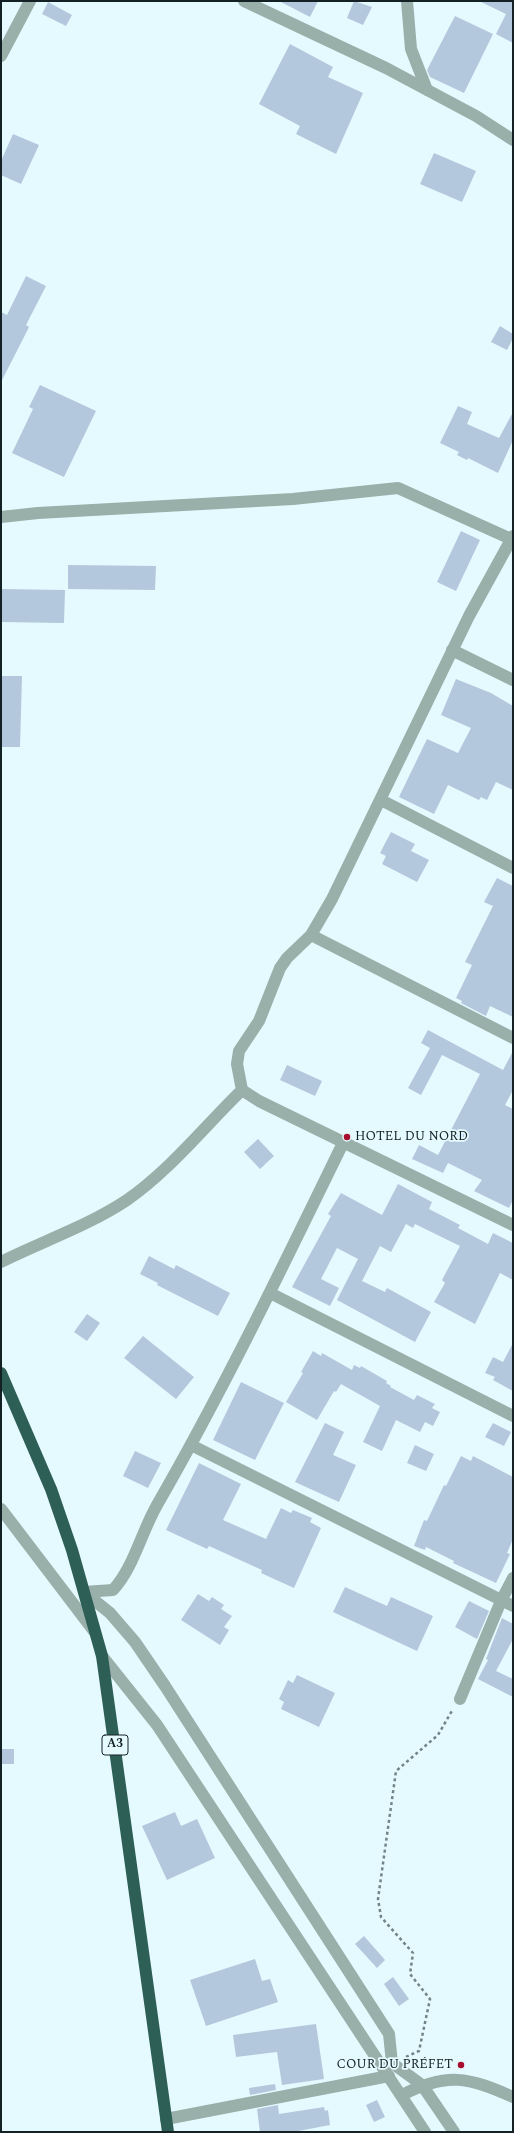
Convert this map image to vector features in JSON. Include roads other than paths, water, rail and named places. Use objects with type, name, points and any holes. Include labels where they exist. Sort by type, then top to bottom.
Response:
[{"type":"highway","name":"A3","points":[[1,1373],[51,1489],[84,1592],[102,1656],[168,2132]]},
{"type":"street","points":[[1,56],[30,1]]},
{"type":"street","points":[[244,1],[386,68],[476,116],[513,140]]},
{"type":"street","points":[[407,1],[411,49],[426,90]]},
{"type":"street","points":[[1,517],[38,513],[293,499],[398,488],[512,537],[452,650],[332,900],[311,935],[287,958],[280,968],[259,1021],[240,1051],[237,1064],[242,1090],[276,1109],[513,1225]]},
{"type":"street","points":[[452,650],[513,680]]},
{"type":"street","points":[[381,800],[513,868]]},
{"type":"street","points":[[311,935],[513,1038]]},
{"type":"street","points":[[1,1262],[66,1234],[105,1214],[128,1199],[161,1172],[242,1090]]},
{"type":"street","points":[[84,1592],[113,1590],[123,1579],[157,1505],[191,1445],[270,1293],[344,1141]]},
{"type":"street","points":[[270,1293],[513,1416]]},
{"type":"street","points":[[191,1445],[513,1606]]},
{"type":"street","points":[[1,1509],[95,1632]]},
{"type":"street","points":[[460,1699],[501,1601],[513,1578]]},
{"type":"street","points":[[84,1592],[110,1613],[134,1642],[165,1686],[389,2034],[392,2063],[422,2085],[454,2132]]},
{"type":"street","points":[[102,1656],[157,1725],[426,2132]]},
{"type":"street","points":[[166,2119],[389,2076]]},
{"type":"street","points":[[402,2095],[422,2085],[443,2079],[464,2080],[484,2084],[513,2097]]},
{"type":"place","name":"HOTEL DU NORD","points":[[347,1137]]},
{"type":"place","name":"COUR DU PRÉFET","points":[[461,2065]]}]
